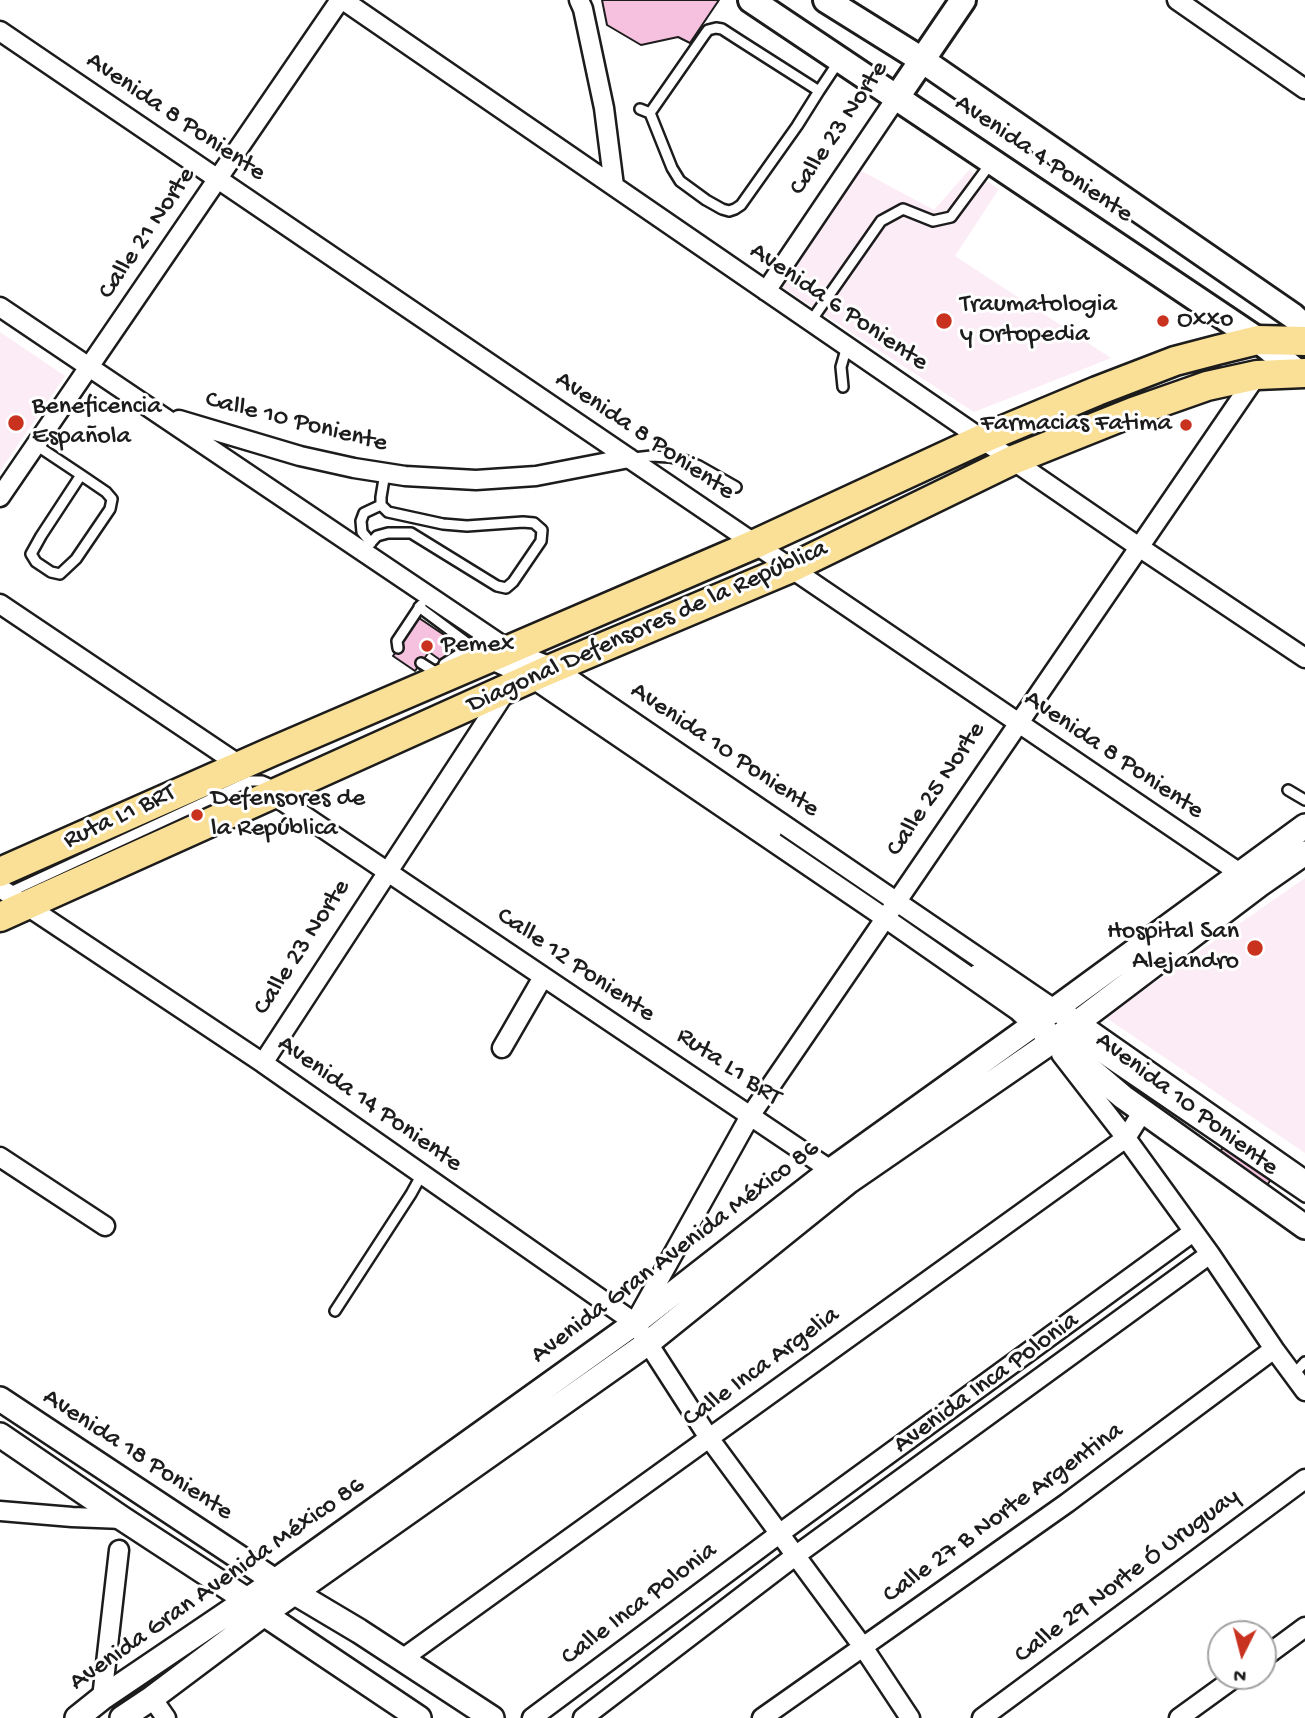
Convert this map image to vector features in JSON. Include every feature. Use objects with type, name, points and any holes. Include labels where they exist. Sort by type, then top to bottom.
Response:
[{"type":"main road","name":"Avenida 4 Poniente","points":[[751,0],[992,161],[1284,336]]},
{"type":"main road","name":"Avenida 4 Poniente","points":[[826,0],[922,61],[1284,336]]},
{"type":"main road","name":"Calle 23 Norte","points":[[897,97],[963,0]]},
{"type":"main road","name":"Diagonal Defensores de la República","points":[[1284,336],[1302,373]]},
{"type":"main road","name":"Diagonal Defensores de la República","points":[[6,892],[433,670],[490,650],[755,544],[982,439],[1097,391],[1175,361],[1217,349],[1284,336]]},
{"type":"main road","name":"Diagonal Defensores de la República","points":[[6,892],[276,792],[534,677],[791,568],[1013,460],[1207,386],[1284,336]]},
{"type":"street","name":"Calle 21 Norte","points":[[0,497],[342,0]]},
{"type":"street","name":"Avenida 6 Poniente","points":[[342,0],[1139,547],[1305,657]]},
{"type":"street","points":[[579,0],[604,108],[614,186]]},
{"type":"street","points":[[1177,0],[1305,89]]},
{"type":"street","name":"Avenida 8 Poniente","points":[[0,31],[1250,879]]},
{"type":"street","name":"Calle 23 Norte","points":[[766,291],[897,97]]},
{"type":"street","name":"Avenida 10 Poniente","points":[[0,307],[367,547],[423,601],[490,650],[890,911],[1051,1029],[1143,1111],[1300,1217]]},
{"type":"street","name":"Calle 25 Norte","points":[[635,1323],[752,1113],[1284,336]]},
{"type":"street","name":"Calle 10 Poniente","points":[[160,414],[300,456],[405,476],[476,480],[536,476],[629,458]]},
{"type":"street","points":[[0,604],[247,768]]},
{"type":"street","name":"Avenida 10 Poniente","points":[[490,650],[890,911],[1017,1010],[1305,1182]]},
{"type":"street","name":"Calle 23 Norte","points":[[262,1063],[390,869],[534,677]]},
{"type":"street","name":"Calle 12 Poniente","points":[[276,792],[543,977],[839,1172]]},
{"type":"street","name":"Avenida Gran Avenida México 86","points":[[122,1718],[152,1698],[256,1607],[275,1581],[635,1323],[839,1172],[1051,1029],[1250,879],[1305,826]]},
{"type":"street","name":"Avenida Gran Avenida México 86","points":[[1250,879],[1305,853]]},
{"type":"street","name":"Avenida 14 Poniente","points":[[6,892],[262,1063],[635,1323]]},
{"type":"street","points":[[502,1048],[543,977]]},
{"type":"street","points":[[1051,1029],[1066,1059],[1210,1254],[1274,1349],[1299,1368],[1305,1391]]},
{"type":"street","name":"Calle Inca Argelia","points":[[402,1659],[1126,1138],[1143,1111]]},
{"type":"street","points":[[0,1157],[105,1226]]},
{"type":"street","name":"Avenida Gran Avenida México 86","points":[[76,1718],[102,1698],[256,1607],[295,1593],[648,1343],[839,1172]]},
{"type":"street","name":"Avenida Inca Polonia","points":[[779,1534],[1193,1232]]},
{"type":"street","name":"Avenida Inca Polonia","points":[[796,1556],[1210,1254]]},
{"type":"street","points":[[635,1323],[709,1438],[863,1647],[910,1718]]},
{"type":"street","name":"Calle 27 B Norte Argentina","points":[[762,1718],[1067,1503],[1274,1349]]},
{"type":"street","name":"Avenida 18 Poniente","points":[[0,1399],[275,1581],[492,1718]]},
{"type":"street","points":[[0,1435],[419,1718]]},
{"type":"street","name":"Calle 29 Norte Ó Uruguay","points":[[982,1718],[1305,1479]]},
{"type":"street","points":[[0,1511],[123,1519]]},
{"type":"street","name":"Calle Inca Polonia","points":[[532,1718],[779,1534]]},
{"type":"street","points":[[102,1698],[119,1550]]},
{"type":"street","name":"Calle Inca Polonia","points":[[583,1718],[796,1556]]},
{"type":"street","points":[[1277,1648],[1305,1627]]},
{"type":"street","points":[[1179,1718],[1218,1690]]},
{"type":"street","points":[[152,1698],[166,1718]]},
{"type":"lane","points":[[650,113],[708,30],[716,28],[722,29],[819,91]]},
{"type":"lane","points":[[640,108],[650,113],[680,181],[706,200],[729,211],[741,205],[840,60]]},
{"type":"lane","points":[[811,321],[881,220],[904,209],[933,221],[951,218],[992,161]]},
{"type":"lane","points":[[843,387],[841,367],[847,346]]},
{"type":"lane","points":[[36,445],[81,475],[106,492],[112,499],[110,509],[76,559],[60,574],[51,572],[36,562],[31,554],[81,475]]},
{"type":"lane","points":[[629,458],[651,456],[684,460],[736,487]]},
{"type":"lane","points":[[381,505],[364,513],[361,522],[367,547],[377,536],[411,533],[497,586],[506,588],[513,582],[541,541],[542,530],[534,523],[467,526],[443,524],[388,512],[381,505],[385,473]]},
{"type":"lane","points":[[398,648],[397,641],[423,601]]},
{"type":"lane","points":[[278,760],[475,671],[490,650]]},
{"type":"lane","name":"Ruta L1 BRT","points":[[76,851],[247,768]]},
{"type":"lane","points":[[1288,790],[1305,800]]},
{"type":"lane","name":"Ruta L1 BRT","points":[[390,869],[752,1113]]},
{"type":"lane","points":[[1051,1029],[1305,1197]]},
{"type":"lane","points":[[1051,1029],[1300,1217]]},
{"type":"lane","points":[[335,1311],[422,1174]]},
{"type":"shaded area","name":"Traumatologia y Ortopedia","points":[[854,167],[934,210],[969,170],[999,189],[955,256],[1111,358],[974,412],[777,284]]},
{"type":"shaded area","name":"Beneficencia Española","points":[[0,332],[65,376],[0,471]]},
{"type":"shaded area","name":"Hospital San Alejandro","points":[[1305,878],[1305,1153],[1105,1017]]},
{"type":"building","points":[[602,0],[719,0],[690,43],[678,37],[641,45],[607,25]]},
{"type":"building","name":"Pemex","points":[[419,618],[456,643],[443,662],[429,652],[415,671],[393,656]]},
{"type":"building","points":[[220,797],[224,806],[171,830],[167,821]]},
{"type":"building","points":[[1225,1144],[1273,1177],[1267,1185],[1220,1152]]},
{"type":"place","name":"Traumatologia y Ortopedia","points":[[944,321]]},
{"type":"place","name":"Oxxo","points":[[1163,321]]},
{"type":"place","name":"Beneficencia Española","points":[[16,423]]},
{"type":"place","name":"Farmacias Fatima","points":[[1186,425]]},
{"type":"place","name":"Pemex","points":[[427,646]]},
{"type":"place","name":"Defensores de la República","points":[[197,815]]},
{"type":"place","name":"Hospital San Alejandro","points":[[1255,948]]}]
